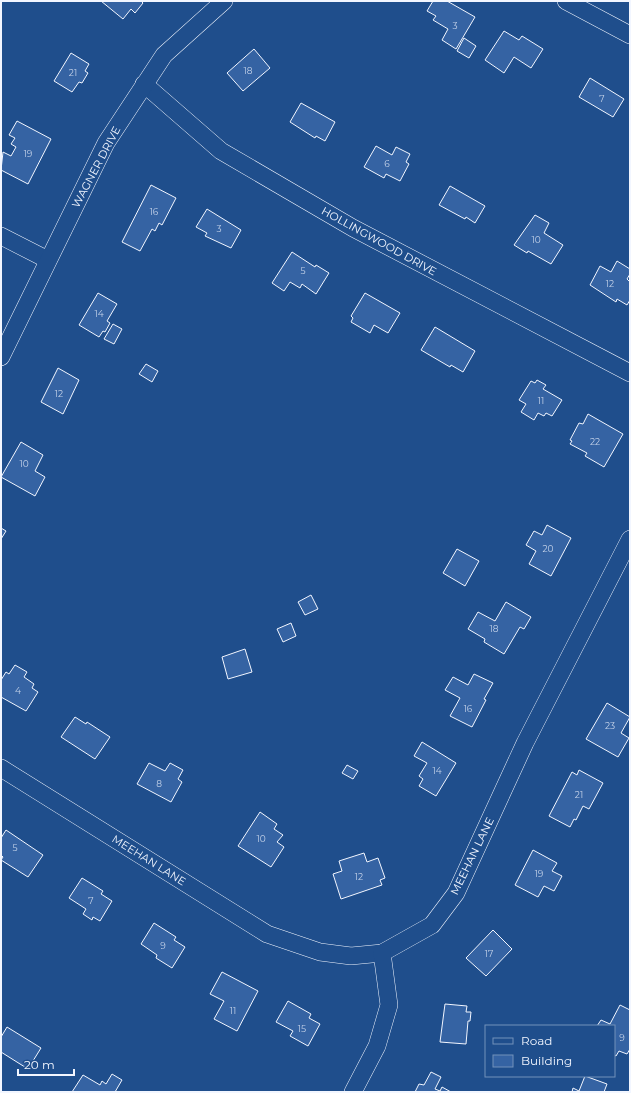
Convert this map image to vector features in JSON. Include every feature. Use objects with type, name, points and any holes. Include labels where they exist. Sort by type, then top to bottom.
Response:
[{"type":"street","name":"WAGNER DRIVE","points":[[1,357],[106,143],[164,55],[224,1]]},
{"type":"street","points":[[566,1],[630,35]]},
{"type":"street","name":"HOLLINGWOOD DRIVE","points":[[144,84],[220,151],[359,232],[630,373]]},
{"type":"street","points":[[1,236],[48,260]]},
{"type":"street","name":"MEEHAN LANE","points":[[1,768],[268,934],[320,952],[351,956],[382,953],[432,925],[456,893],[525,743],[630,539]]},
{"type":"street","points":[[353,1092],[377,1046],[388,1005],[382,953]]},
{"type":"building","points":[[101,1],[141,1],[143,3],[135,13],[131,9],[123,19]]},
{"type":"building","points":[[433,1],[447,1],[475,17],[456,49],[442,40],[448,29],[433,20],[436,16],[427,11]]},
{"type":"building","points":[[504,31],[519,40],[522,36],[543,49],[531,68],[514,57],[504,73],[485,60]]},
{"type":"building","points":[[464,38],[476,46],[469,58],[457,51]]},
{"type":"building","points":[[254,49],[270,68],[243,91],[227,73]]},
{"type":"building","points":[[71,53],[89,64],[85,71],[88,73],[82,83],[79,82],[72,92],[54,81]]},
{"type":"building","points":[[590,78],[624,99],[613,117],[579,97]]},
{"type":"building","points":[[301,103],[335,122],[325,141],[316,136],[315,138],[290,122]]},
{"type":"building","points":[[17,121],[51,139],[28,184],[1,170],[3,152],[11,156],[16,147],[11,144],[15,138],[9,135]]},
{"type":"building","points":[[376,146],[392,155],[396,147],[410,154],[406,162],[409,164],[400,181],[386,174],[384,178],[364,167]]},
{"type":"building","points":[[151,185],[176,198],[162,225],[159,223],[155,231],[152,229],[140,251],[122,242]]},
{"type":"building","points":[[450,186],[485,206],[475,223],[466,217],[465,219],[439,205]]},
{"type":"building","points":[[207,209],[241,230],[231,248],[205,236],[207,233],[196,227]]},
{"type":"building","points":[[535,215],[549,223],[544,233],[563,245],[551,264],[514,245]]},
{"type":"building","points":[[292,252],[315,267],[316,265],[329,273],[316,294],[302,284],[300,288],[290,282],[284,291],[272,283]]},
{"type":"building","points":[[617,261],[630,269],[630,274],[627,279],[630,282],[630,300],[627,305],[617,299],[616,302],[590,285],[600,266],[611,272]]},
{"type":"building","points":[[98,293],[117,304],[107,321],[110,323],[105,332],[103,331],[99,337],[79,325]]},
{"type":"building","points":[[365,293],[400,313],[388,333],[374,325],[370,333],[351,322],[353,318],[351,316]]},
{"type":"building","points":[[113,324],[122,329],[114,344],[104,339]]},
{"type":"building","points":[[435,327],[475,351],[463,372],[451,365],[450,367],[421,350]]},
{"type":"building","points":[[146,364],[158,371],[152,382],[139,374]]},
{"type":"building","points":[[58,368],[79,380],[63,414],[41,402]]},
{"type":"building","points":[[537,380],[546,385],[543,389],[562,400],[552,416],[546,413],[544,416],[538,413],[534,420],[521,412],[526,404],[519,400],[531,381],[535,383]]},
{"type":"building","points":[[588,414],[623,434],[604,467],[585,456],[587,453],[570,444],[572,441],[570,440],[579,423],[583,424]]},
{"type":"building","points":[[21,442],[43,455],[35,471],[45,477],[35,496],[1,477]]},
{"type":"building","points":[[547,525],[571,538],[551,576],[529,564],[536,551],[526,545],[534,531],[542,535]]},
{"type":"building","points":[[1,528],[6,531],[1,539]]},
{"type":"building","points":[[457,549],[479,561],[465,586],[443,573]]},
{"type":"building","points":[[311,595],[318,609],[305,615],[298,602]]},
{"type":"building","points":[[506,602],[531,617],[524,629],[520,627],[504,654],[484,642],[485,639],[468,629],[478,612],[495,621]]},
{"type":"building","points":[[291,623],[296,636],[283,642],[277,629]]},
{"type":"building","points":[[245,649],[252,672],[228,679],[222,657]]},
{"type":"building","points":[[15,665],[27,672],[24,677],[34,684],[32,688],[38,692],[26,711],[1,697],[1,680],[6,672],[9,674]]},
{"type":"building","points":[[474,674],[493,683],[484,699],[486,700],[472,727],[450,716],[460,698],[445,690],[453,677],[468,685]]},
{"type":"building","points":[[607,703],[630,717],[621,733],[629,738],[618,757],[586,739]]},
{"type":"building","points":[[75,717],[86,724],[87,722],[110,737],[95,759],[61,737]]},
{"type":"building","points":[[422,742],[456,763],[436,796],[419,786],[423,779],[419,776],[427,763],[414,756]]},
{"type":"building","points":[[149,763],[165,771],[170,763],[183,770],[178,779],[182,782],[171,802],[137,784]]},
{"type":"building","points":[[347,765],[358,771],[353,779],[342,773]]},
{"type":"building","points":[[579,770],[603,783],[589,809],[583,806],[576,820],[574,819],[570,827],[549,816],[572,772],[577,775]]},
{"type":"building","points":[[260,812],[277,824],[274,829],[283,835],[277,842],[284,847],[271,867],[238,846]]},
{"type":"building","points":[[6,830],[43,855],[28,877],[1,860],[3,857],[1,855],[1,838]]},
{"type":"building","points":[[533,850],[557,863],[552,871],[562,876],[554,891],[544,886],[538,897],[515,885]]},
{"type":"building","points":[[364,853],[367,862],[378,858],[385,878],[380,880],[382,885],[341,899],[333,874],[342,871],[339,861]]},
{"type":"building","points":[[82,878],[103,891],[101,894],[112,901],[100,921],[93,917],[92,920],[83,914],[86,909],[69,898]]},
{"type":"building","points":[[154,923],[176,937],[174,940],[185,947],[172,968],[156,958],[157,955],[141,944]]},
{"type":"building","points":[[493,930],[512,949],[486,976],[466,958]]},
{"type":"building","points":[[222,972],[258,991],[237,1031],[214,1019],[224,1001],[210,994]]},
{"type":"building","points":[[288,1001],[311,1014],[309,1018],[320,1024],[308,1046],[290,1036],[293,1031],[276,1022]]},
{"type":"building","points":[[445,1004],[467,1006],[466,1012],[471,1012],[470,1021],[468,1021],[466,1044],[440,1042]]},
{"type":"building","points":[[620,1005],[630,1010],[630,1049],[627,1054],[619,1051],[615,1056],[615,1025],[598,1025],[601,1020],[610,1024]]},
{"type":"building","points":[[7,1027],[41,1048],[28,1069],[1,1052],[1,1037]]},
{"type":"building","points":[[431,1072],[441,1077],[435,1089],[440,1091],[442,1087],[451,1092],[415,1092],[419,1084],[424,1085]]},
{"type":"building","points":[[112,1074],[122,1080],[115,1092],[72,1092],[83,1075],[100,1085],[102,1081],[106,1084]]},
{"type":"building","points":[[585,1077],[607,1084],[604,1092],[572,1092],[573,1088],[579,1091]]}]
